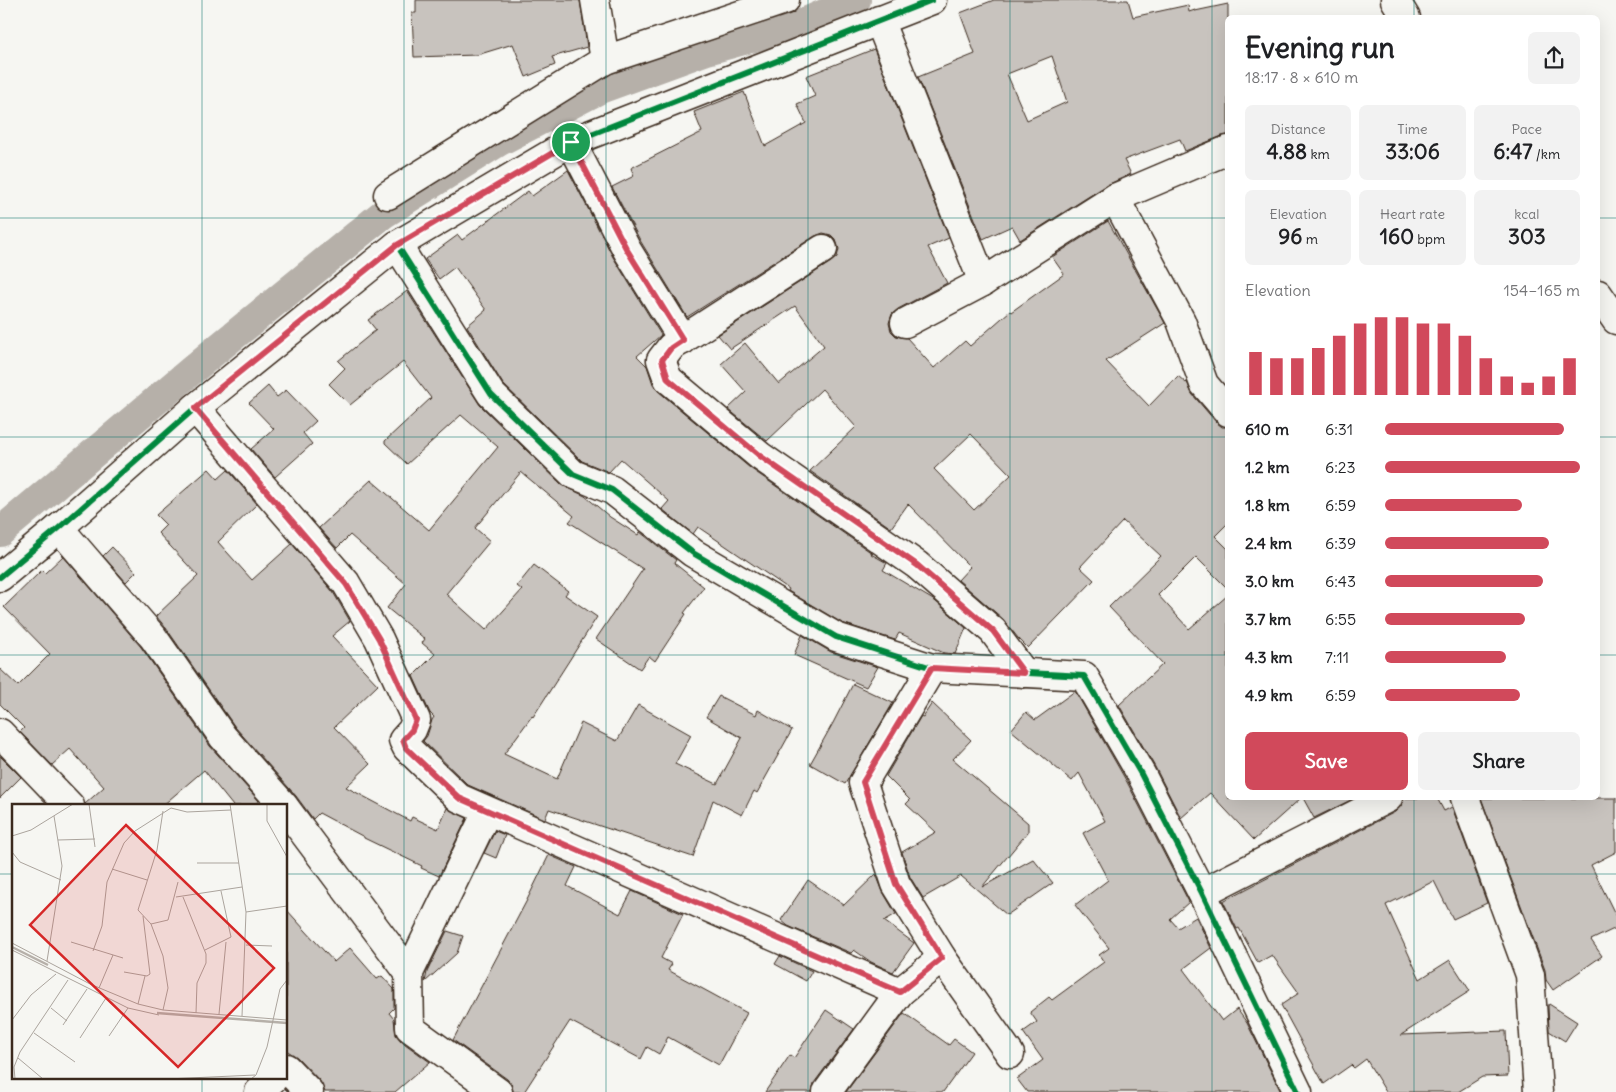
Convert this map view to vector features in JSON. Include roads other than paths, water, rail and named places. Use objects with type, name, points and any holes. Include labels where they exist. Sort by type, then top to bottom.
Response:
[{"type":"street","points":[[595,0],[605,60]]},
{"type":"street","points":[[388,195],[605,60],[782,0]]},
{"type":"street","points":[[0,577],[59,528],[195,408],[397,245],[571,142],[932,0]]},
{"type":"street","points":[[1395,0],[1404,15]]},
{"type":"street","points":[[879,20],[983,282]]},
{"type":"street","points":[[571,142],[627,250],[683,340]]},
{"type":"street","points":[[905,323],[983,282],[1114,198],[1225,151]]},
{"type":"street","points":[[1114,198],[1181,322],[1204,384],[1225,408]]},
{"type":"street","points":[[397,245],[491,394],[573,474],[612,490],[692,552],[836,637],[932,668],[1084,676],[1141,774],[1202,893],[1298,1092]]},
{"type":"street","points":[[823,249],[671,348],[662,360],[668,379],[760,456],[917,565],[993,631],[1024,673]]},
{"type":"street","points":[[1600,297],[1616,320]]},
{"type":"street","points":[[195,408],[346,584],[379,639],[416,720],[412,730],[403,740],[406,748],[459,798],[487,812],[900,992]]},
{"type":"street","points":[[59,528],[153,637],[223,737],[282,804]]},
{"type":"street","points":[[932,668],[863,782],[896,884],[942,958],[1010,1054]]},
{"type":"street","points":[[0,733],[68,804]]},
{"type":"street","points":[[1202,893],[1384,800]]},
{"type":"street","points":[[1467,800],[1530,975],[1538,1092]]},
{"type":"street","points":[[288,812],[409,973]]},
{"type":"street","points":[[487,812],[409,973],[410,1028],[498,1092]]},
{"type":"street","points":[[827,1092],[900,992],[942,958]]},
{"type":"street","points":[[288,1070],[309,1092]]},
{"type":"street","points":[[259,1092],[272,1080]]},
{"type":"waterway","points":[[0,532],[210,355],[383,214],[498,142],[600,89],[707,50],[801,24],[856,0]]}]
